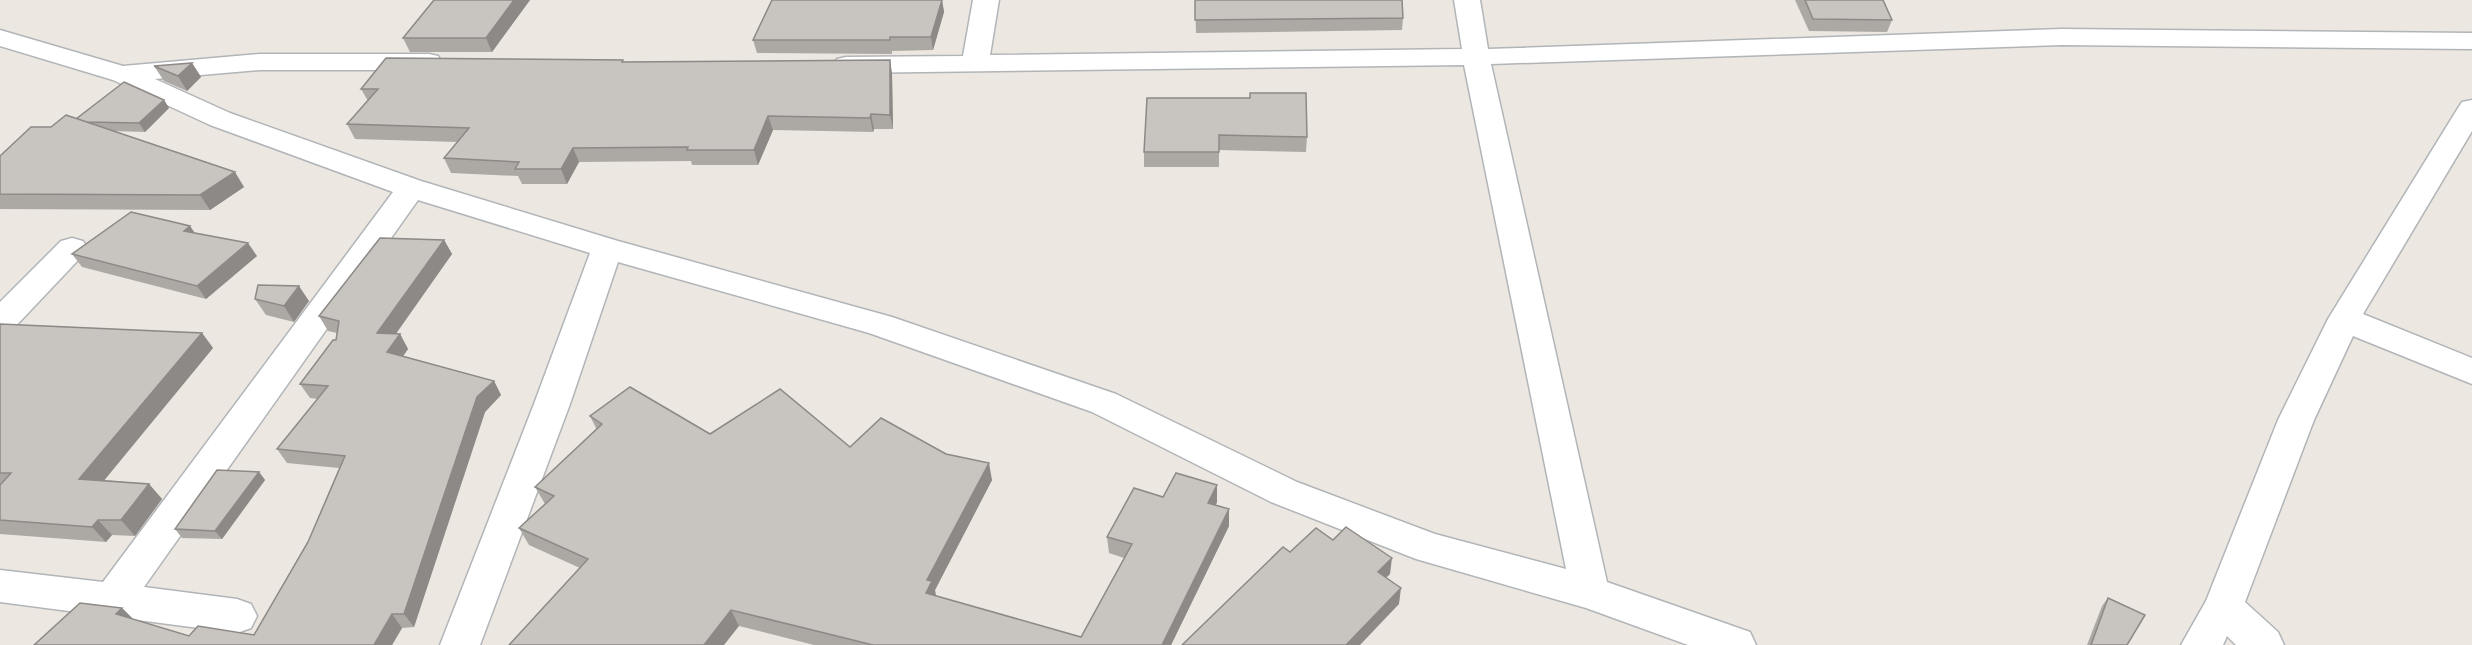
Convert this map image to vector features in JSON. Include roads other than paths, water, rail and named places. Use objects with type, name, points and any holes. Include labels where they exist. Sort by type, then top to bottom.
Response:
[{"type":"street","points":[[975,64],[986,0]]},
{"type":"street","points":[[1467,0],[1476,57],[1590,591]]},
{"type":"street","points":[[824,65],[1476,57],[2062,37],[2472,41]]},
{"type":"street","points":[[0,38],[122,74],[220,119],[411,188],[607,248],[880,325],[1104,403],[1294,496],[1430,548],[1590,591],[1736,645]]},
{"type":"street","points":[[122,74],[260,62],[455,62]]},
{"type":"street","points":[[2201,645],[2223,608],[2296,420],[2344,319],[2469,121]]},
{"type":"street","points":[[112,601],[411,188]]},
{"type":"street","points":[[0,322],[72,248]]},
{"type":"street","points":[[460,645],[552,404],[607,248]]},
{"type":"street","points":[[2344,319],[2472,372]]},
{"type":"street","points":[[0,586],[237,616]]},
{"type":"street","points":[[2223,608],[2264,645]]}]
